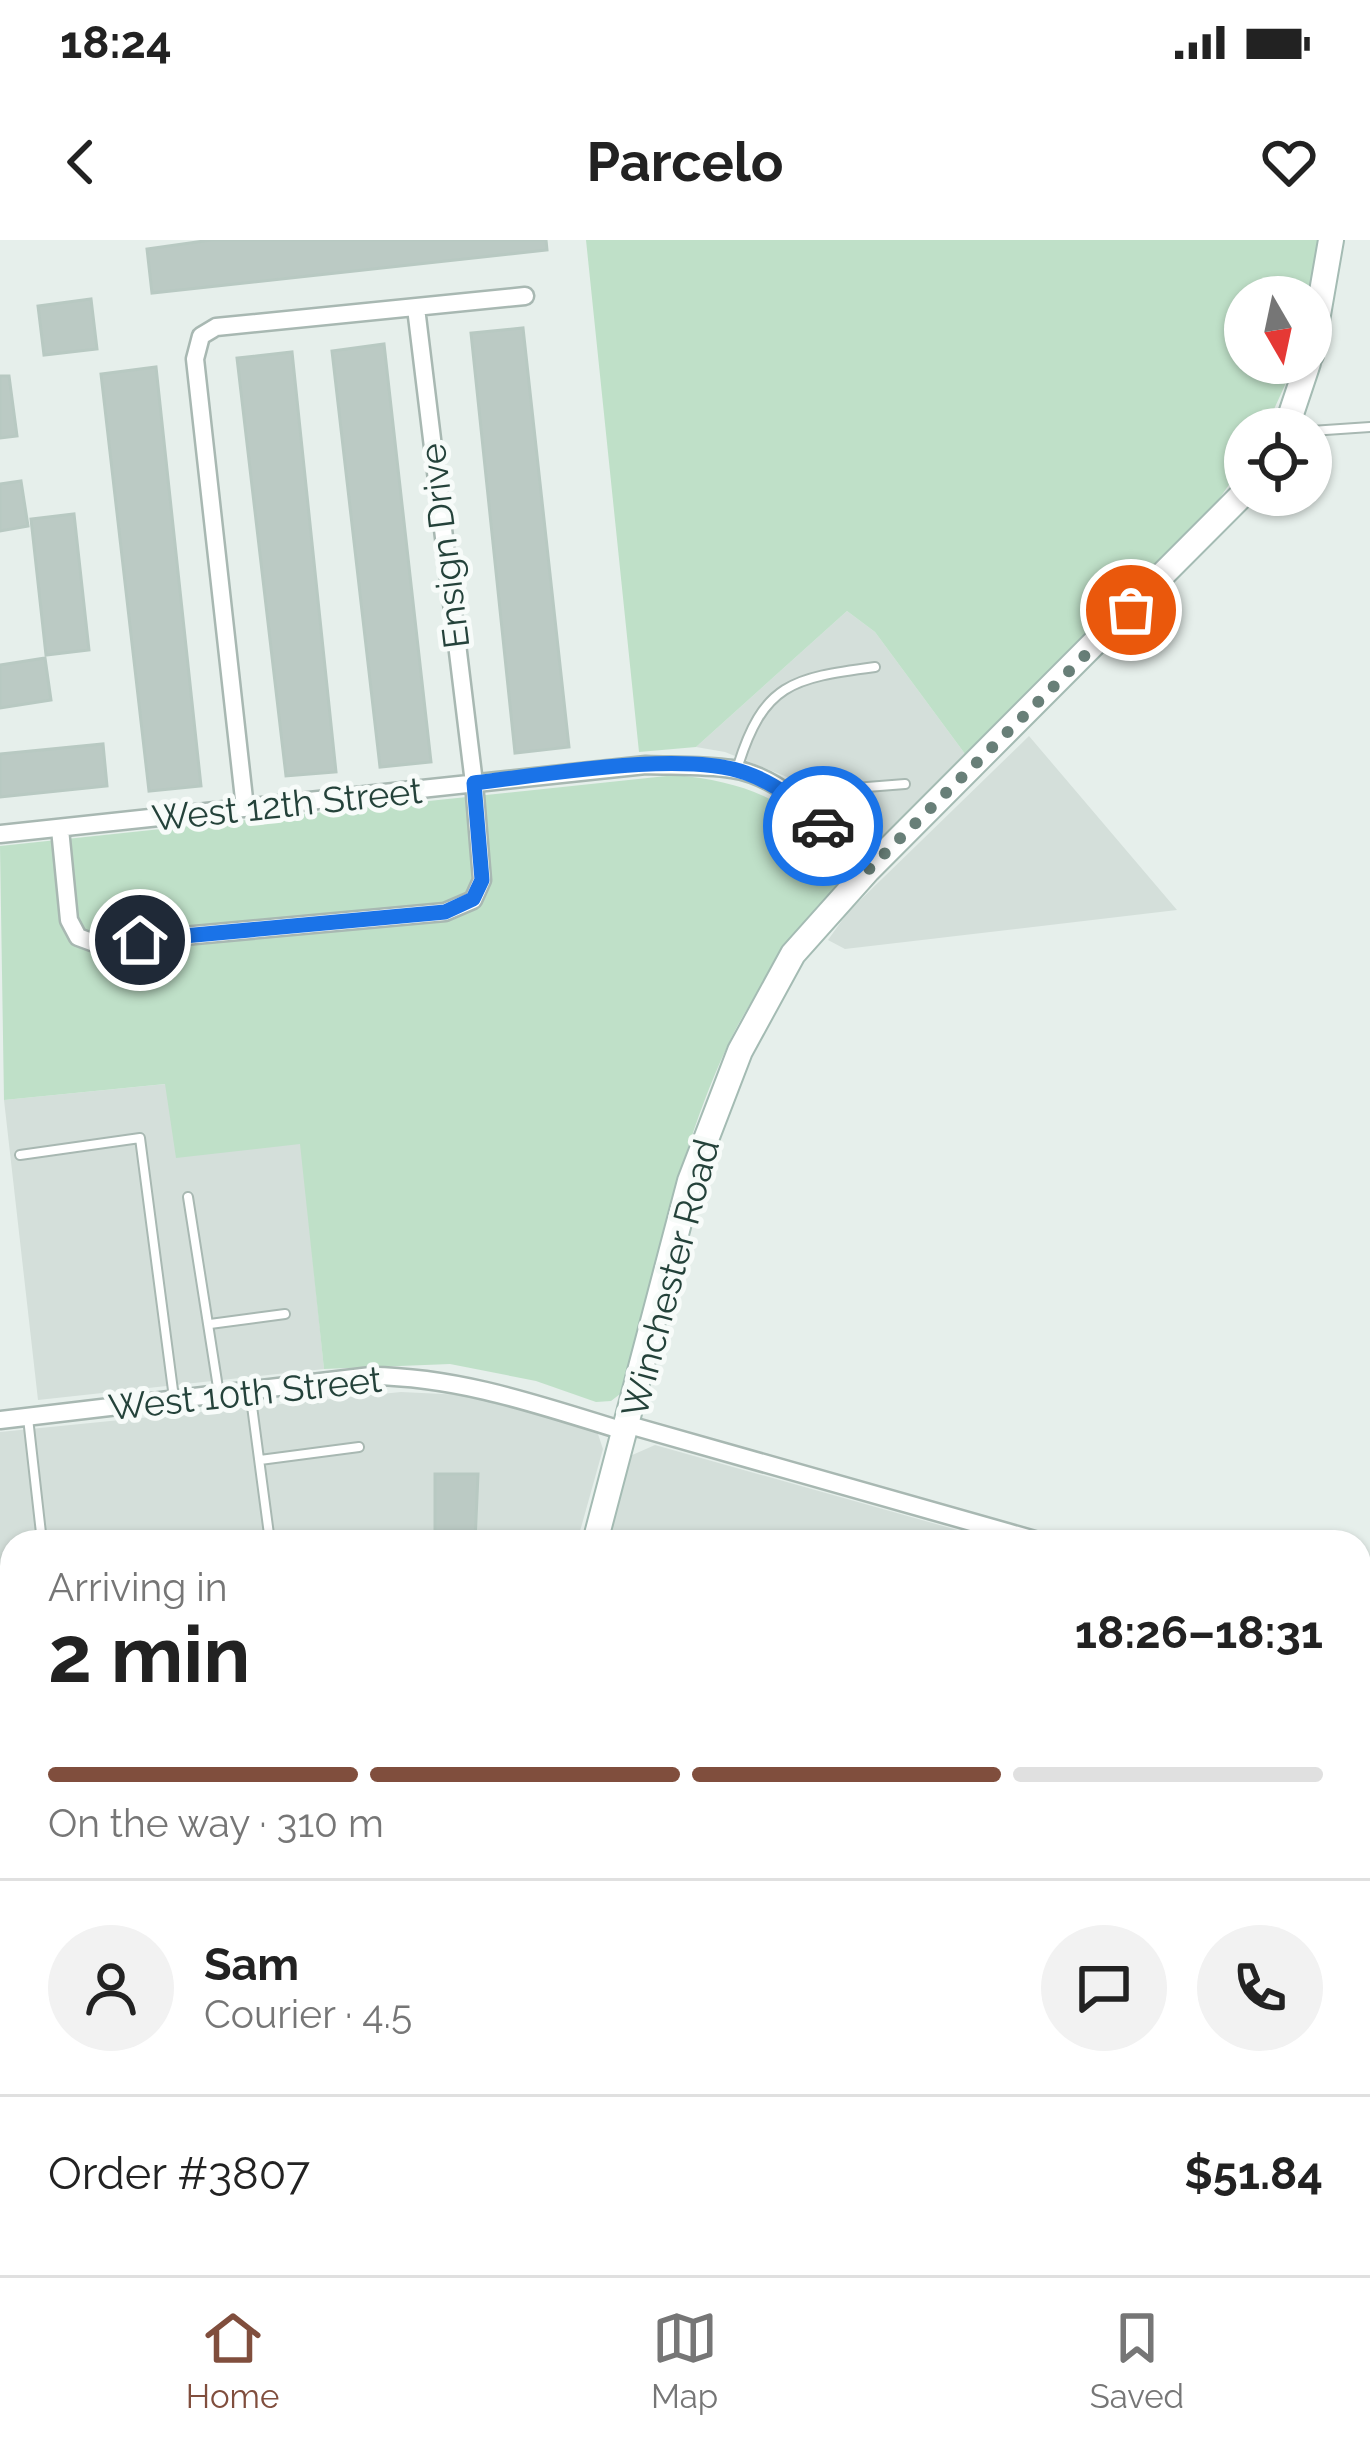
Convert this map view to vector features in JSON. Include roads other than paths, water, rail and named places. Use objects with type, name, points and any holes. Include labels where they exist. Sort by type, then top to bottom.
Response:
[{"type":"street","points":[[1325,276],[1331,240]]},
{"type":"street","points":[[245,808],[197,383],[195,359],[201,336],[216,327],[525,296]]},
{"type":"street","name":"Ensign Drive","points":[[60,829],[69,920],[78,937],[97,944],[445,912],[473,899],[482,880],[474,783],[416,308]]},
{"type":"street","name":"Winchester Road","points":[[598,1530],[690,1181],[740,1051],[793,954],[868,870],[1224,514]]},
{"type":"street","name":"West 12th Street","points":[[0,834],[646,765],[736,770],[773,785],[809,812],[868,870]]},
{"type":"street","name":"West 10th Street","points":[[0,1420],[410,1377],[482,1387],[998,1530]]},
{"type":"lane","points":[[1332,430],[1370,427]]},
{"type":"lane","points":[[736,770],[751,722],[801,676],[874,667]]},
{"type":"lane","points":[[809,812],[830,790],[905,784]]},
{"type":"lane","points":[[20,1155],[140,1138],[175,1400]]},
{"type":"lane","points":[[188,1197],[219,1395]]},
{"type":"lane","points":[[210,1324],[285,1314]]},
{"type":"lane","points":[[250,1391],[268,1530]]},
{"type":"lane","points":[[28,1417],[41,1530]]},
{"type":"lane","points":[[259,1460],[359,1447]]}]
